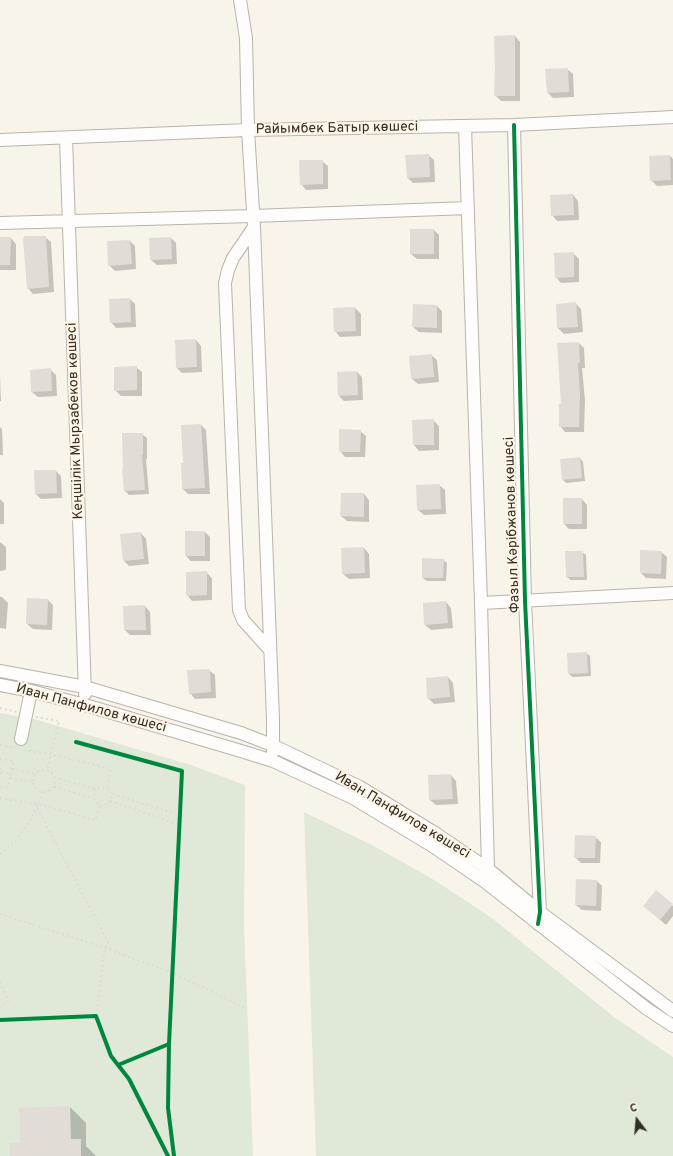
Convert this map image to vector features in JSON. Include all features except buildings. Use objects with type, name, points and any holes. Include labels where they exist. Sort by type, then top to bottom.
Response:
[{"type":"street","points":[[240,0],[246,38],[248,130],[254,222],[273,761]]},
{"type":"street","name":"Райымбек Батыр көшесі","points":[[0,140],[248,130],[514,125],[673,117]]},
{"type":"street","name":"Фазыл Кәрібжанов көшесі","points":[[514,125],[525,600],[539,918]]},
{"type":"street","points":[[465,126],[481,603],[488,869],[484,881]]},
{"type":"street","name":"Кеңшілік Мырзабеков көшесі","points":[[66,138],[85,705]]},
{"type":"street","points":[[0,223],[69,220],[254,222],[468,208]]},
{"type":"street","points":[[254,222],[233,258],[225,283],[239,610],[243,620],[270,650]]},
{"type":"street","points":[[481,603],[673,594]]},
{"type":"street","name":"Иван Панфилов көшесі","points":[[0,671],[85,687],[241,733],[272,745],[360,787],[435,832],[488,869],[539,918],[647,1008],[673,1026]]},
{"type":"street","name":"Иван Панфилов көшесі","points":[[0,686],[31,691],[85,705],[273,761],[353,798],[431,845],[673,1011]]},
{"type":"street","points":[[21,739],[31,691]]},
{"type":"path","points":[[46,770],[59,722]]},
{"type":"path","points":[[0,745],[51,754],[112,769],[107,787]]},
{"type":"path","points":[[0,759],[13,761],[8,787],[0,786]]},
{"type":"path","points":[[0,768],[1,773],[10,774]]},
{"type":"path","points":[[11,768],[36,774]]},
{"type":"path","points":[[54,777],[54,787],[48,791],[42,792],[36,788],[33,782],[34,775],[40,771],[46,770],[54,777],[95,789],[107,787]]},
{"type":"path","points":[[10,778],[33,782]]},
{"type":"path","points":[[54,787],[93,798],[100,806]]},
{"type":"path","points":[[107,787],[113,794],[180,815]]},
{"type":"path","points":[[93,798],[95,789]]},
{"type":"path","points":[[0,854],[15,841],[29,822],[42,792]]},
{"type":"path","points":[[100,806],[108,804],[113,794]]},
{"type":"path","points":[[0,798],[37,805],[95,820],[100,806]]},
{"type":"path","points":[[110,801],[180,825]]},
{"type":"path","points":[[37,805],[108,942],[96,1016],[98,1022]]},
{"type":"path","points":[[179,833],[180,808]]},
{"type":"path","points":[[0,914],[106,948],[172,973],[245,1008]]},
{"type":"path","points":[[172,981],[173,966]]},
{"type":"path","points":[[0,982],[8,1001],[0,1006]]},
{"type":"path","points":[[88,1016],[96,1016]]},
{"type":"green space","points":[[0,713],[34,719],[191,765],[245,785],[244,926],[253,1156],[0,1156]]},
{"type":"green space","points":[[304,812],[374,846],[431,878],[474,906],[493,919],[614,1017],[673,1057],[673,1156],[316,1156]]},
{"type":"cycle path","points":[[514,125],[525,601],[540,912],[538,924]]},
{"type":"cycle path","points":[[76,742],[182,771],[169,1044],[168,1108],[174,1156]]},
{"type":"cycle path","points":[[0,1020],[96,1016],[111,1056],[129,1079],[168,1156]]},
{"type":"cycle path","points":[[118,1065],[169,1044]]}]
